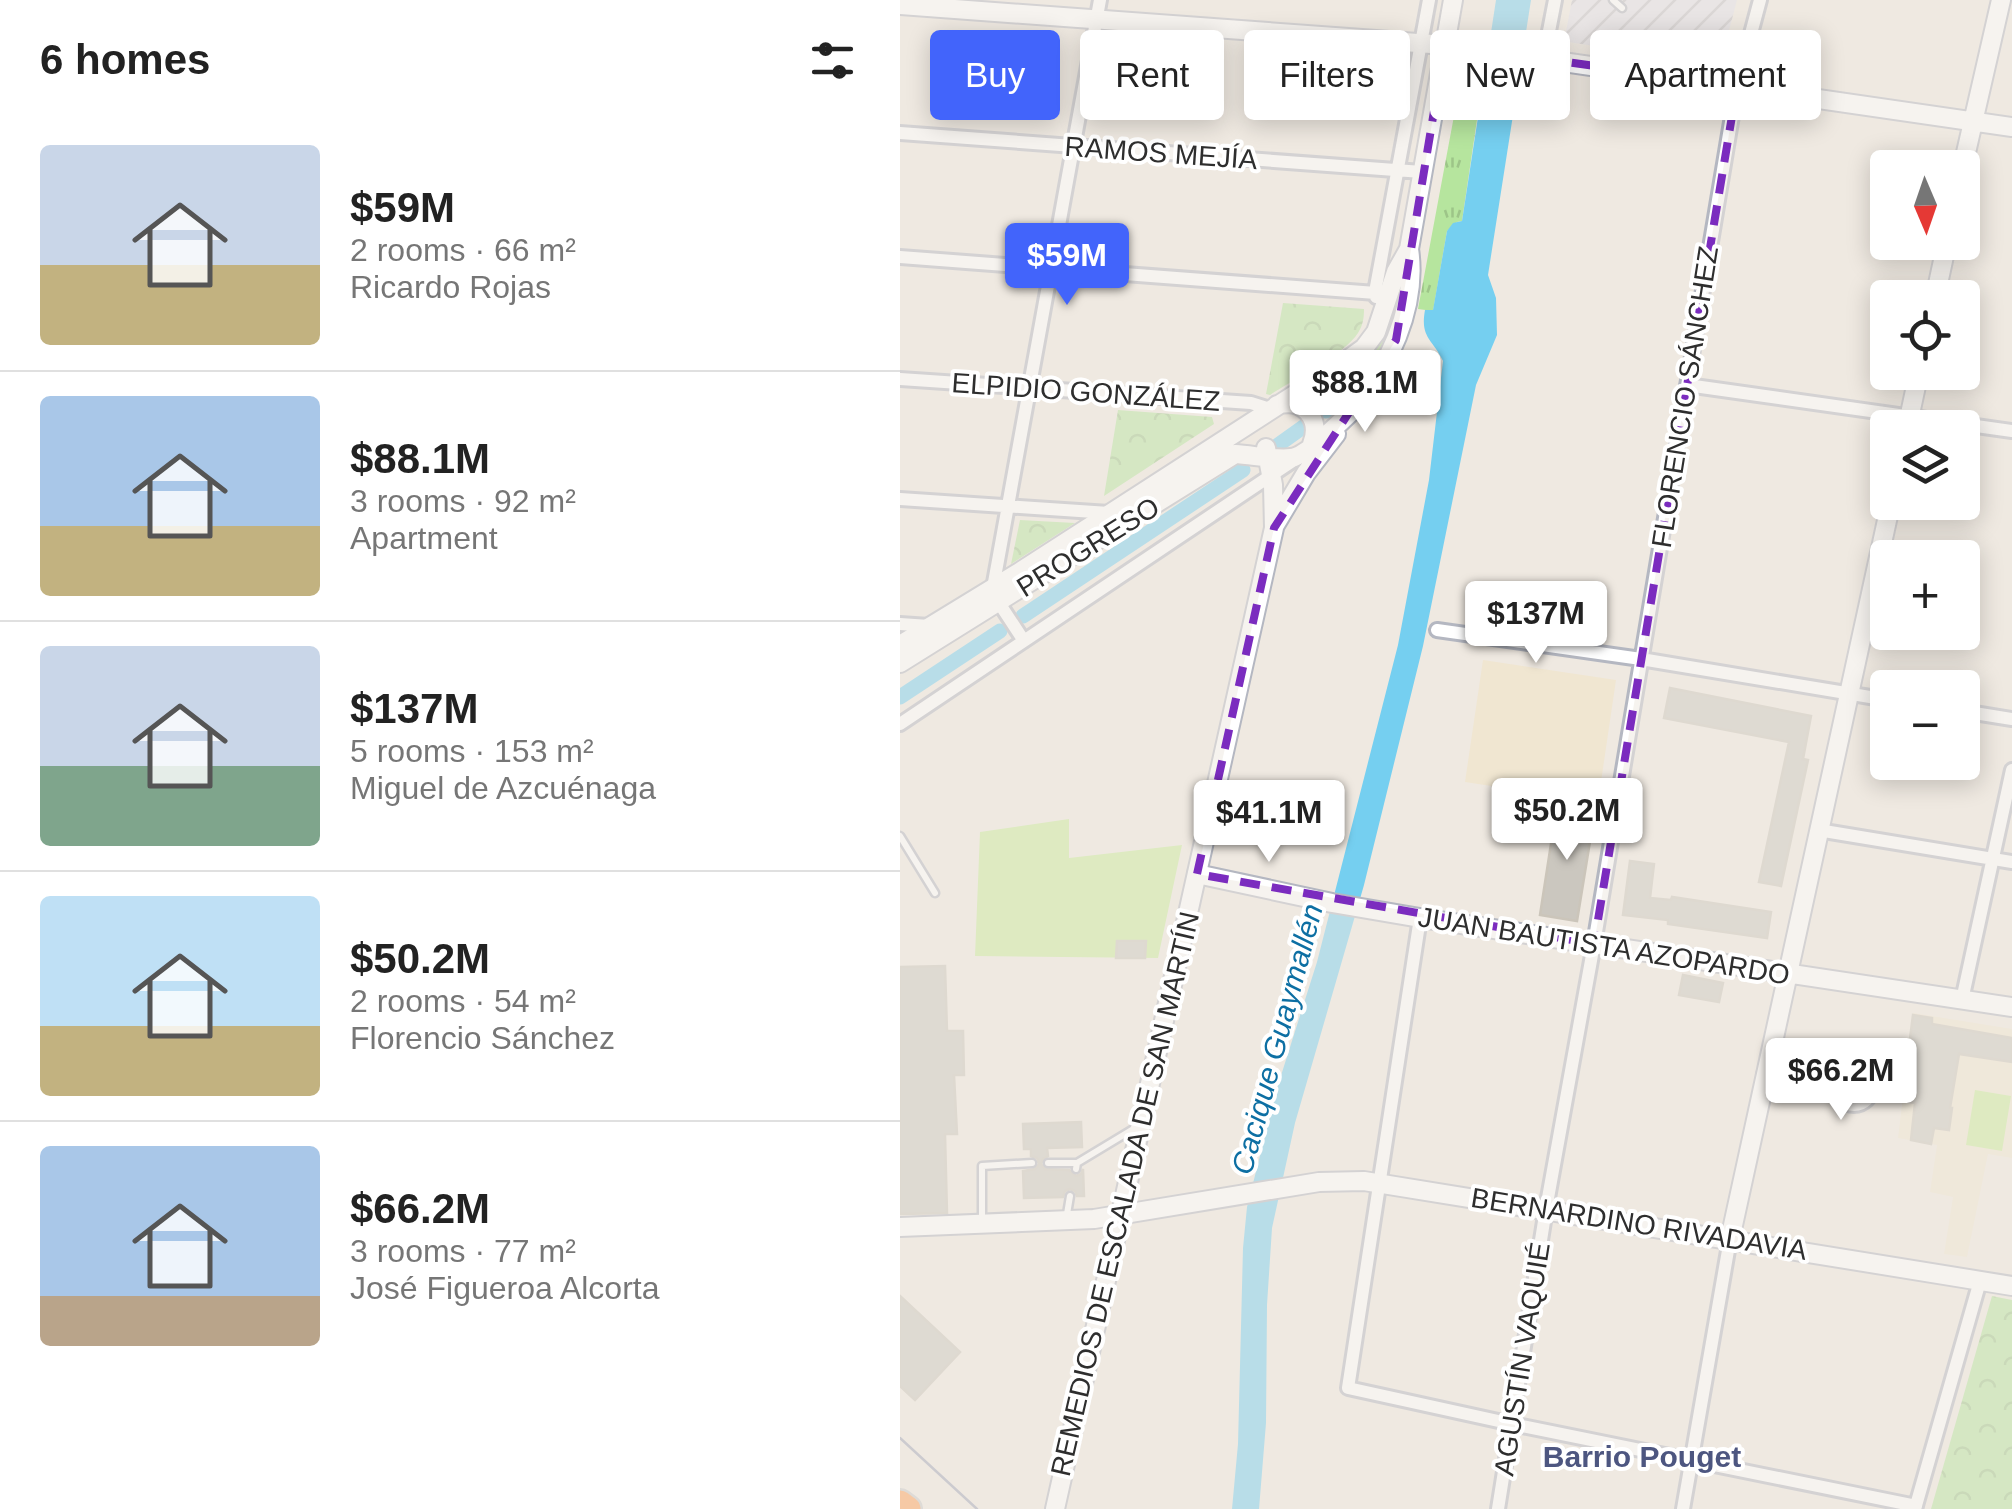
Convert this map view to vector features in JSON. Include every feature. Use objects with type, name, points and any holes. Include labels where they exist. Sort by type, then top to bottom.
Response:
[{"type":"highway","points":[[900,1503],[908,1509]]},
{"type":"main road","points":[[1448,30],[1453,0]]},
{"type":"main road","points":[[1966,150],[2001,0]]},
{"type":"main road","points":[[900,6],[1430,44]]},
{"type":"main road","points":[[1821,98],[2012,126]]},
{"type":"main road","points":[[1382,293],[1408,249],[1431,120]]},
{"type":"main road","name":"REMEDIOS DE ESCALADA DE SAN MARTÍN","points":[[1274,528],[1274,501],[1289,458],[1359,404],[1396,340],[1411,280],[1408,249]]},
{"type":"main road","name":"PROGRESO","points":[[900,644],[929,626],[999,600],[1109,513],[1364,348],[1383,316],[1382,293]]},
{"type":"main road","points":[[1292,403],[1310,414],[1316,429],[1289,458],[1260,434],[1270,409],[1292,403]]},
{"type":"main road","points":[[1289,458],[1330,432],[1359,404]]},
{"type":"main road","name":"PROGRESO","points":[[900,663],[1235,454],[1289,458]]},
{"type":"main road","name":"REMEDIOS DE ESCALADA DE SAN MARTÍN","points":[[1055,1509],[1289,458]]},
{"type":"main road","points":[[1730,1238],[1887,520]]},
{"type":"main road","name":"JUAN BAUTISTA AZOPARDO","points":[[1197,874],[1357,908],[2012,1007]]},
{"type":"main road","name":"BERNARDINO RIVADAVIA","points":[[900,1226],[1066,1221],[1334,1181],[1379,1182],[2012,1286]]},
{"type":"street","points":[[1024,641],[999,600],[1008,507],[1100,0]]},
{"type":"street","points":[[900,257],[1382,293],[1397,170],[1429,0]]},
{"type":"street","points":[[1549,30],[1555,0]]},
{"type":"street","name":"FLORENCIO SÁNCHEZ","points":[[1752,30],[1760,0]]},
{"type":"street","name":"FLORENCIO SÁNCHEZ","points":[[1546,1209],[1731,120]]},
{"type":"street","name":"RAMOS MEJÍA","points":[[900,134],[1422,172]]},
{"type":"street","name":"ELPIDIO GONZÁLEZ","points":[[900,379],[1250,403],[1270,409]]},
{"type":"street","points":[[1687,384],[1870,415]]},
{"type":"street","points":[[1980,428],[2012,431]]},
{"type":"street","points":[[900,724],[1289,458]]},
{"type":"street","points":[[1238,496],[1264,492],[1274,501]]},
{"type":"street","points":[[900,500],[1109,513]]},
{"type":"street","points":[[900,624],[929,626]]},
{"type":"street","points":[[1438,630],[1870,697]]},
{"type":"street","points":[[1980,714],[2012,719]]},
{"type":"street","points":[[1962,1000],[2012,770]]},
{"type":"street","points":[[1818,830],[2012,862]]},
{"type":"street","points":[[1420,918],[1348,1388],[1916,1508],[1980,1281]]},
{"type":"street","points":[[1764,1074],[1836,1088]]},
{"type":"street","name":"AGUSTÍN VAQUIÉ","points":[[1498,1509],[1546,1209]]},
{"type":"street","points":[[1684,1509],[1730,1238]]},
{"type":"lane","points":[[1613,0],[1622,8]]},
{"type":"lane","points":[[900,836],[935,893]]},
{"type":"lane","points":[[1048,1163],[1076,1166],[1140,1124]]},
{"type":"lane","points":[[982,1224],[982,1166],[1032,1164]]},
{"type":"lane","points":[[1066,1221],[1070,1196]]},
{"type":"highlighted area","points":[[1445,45],[1737,86],[1594,944],[1197,874],[1274,528],[1396,340]]},
{"type":"shaded area","points":[[1572,0],[1737,0],[1729,30],[1590,30],[1590,45],[1570,42],[1570,30],[1566,30]]},
{"type":"shaded area","points":[[1483,660],[1616,680],[1598,802],[1465,782]]},
{"type":"shaded area","points":[[1913,1013],[2012,1029],[2012,1158],[1988,1154],[1967,1257],[1944,1254],[1953,1197],[1930,1192],[1937,1145],[1898,1138]]},
{"type":"green space","points":[[1453,120],[1477,120],[1462,221],[1447,231],[1433,311],[1418,309]]},
{"type":"green space","points":[[1283,303],[1364,309],[1363,318],[1358,333],[1342,349],[1270,395],[1266,394]]},
{"type":"green space","points":[[1392,317],[1396,318],[1374,367],[1330,422],[1328,415],[1336,407],[1331,403],[1324,408],[1310,395],[1360,364],[1379,343]]},
{"type":"green space","points":[[1118,410],[1212,417],[1214,424],[1104,496]]},
{"type":"green space","points":[[1020,520],[1075,523],[1011,564]]},
{"type":"green space","points":[[1069,819],[1069,858],[1182,845],[1158,958],[975,956],[980,832]]},
{"type":"green space","points":[[1975,1090],[2011,1096],[2002,1151],[1966,1145]]},
{"type":"green space","points":[[1992,1296],[2012,1300],[2012,1509],[1931,1509]]},
{"type":"water","points":[[1496,0],[1531,0],[1526,30],[1491,30]]},
{"type":"water","points":[[1478,120],[1512,120],[1488,275],[1496,298],[1497,335],[1476,385],[1423,646],[1364,885],[1295,1123],[1272,1228],[1266,1423],[1259,1509],[1232,1509],[1247,1207],[1278,1085],[1317,962],[1398,645],[1429,480],[1443,361],[1426,332],[1425,310],[1433,310],[1447,231],[1453,223],[1462,221]]},
{"type":"building","points":[[1670,688],[1811,716],[1803,759],[1808,760],[1781,886],[1759,882],[1789,742],[1664,718]]},
{"type":"building","points":[[1557,805],[1595,811],[1577,921],[1540,915]]},
{"type":"building","points":[[1630,861],[1654,864],[1650,898],[1672,897],[1771,912],[1767,938],[1623,915]]},
{"type":"building","points":[[1117,941],[1146,941],[1145,958],[1116,958]]},
{"type":"building","points":[[945,966],[947,1031],[963,1031],[964,1075],[954,1075],[957,1134],[945,1134],[947,1213],[900,1214],[900,967]]},
{"type":"building","points":[[1683,975],[1723,983],[1719,1002],[1679,995]]},
{"type":"building","points":[[1913,1015],[1932,1018],[1932,1024],[2012,1038],[2012,1062],[1959,1054],[1949,1130],[1934,1128],[1931,1144],[1911,1140],[1915,1103],[1902,1101]]},
{"type":"building","points":[[1081,1122],[1082,1147],[1047,1148],[1048,1156],[1041,1164],[1045,1169],[1069,1170],[1076,1176],[1083,1169],[1084,1196],[1077,1196],[1070,1189],[1063,1197],[1024,1198],[1023,1171],[1039,1164],[1031,1156],[1031,1149],[1024,1149],[1023,1124]]},
{"type":"building","points":[[900,1296],[960,1352],[915,1400],[900,1386]]},
{"type":"waterway","points":[[1326,411],[1334,405]]},
{"type":"waterway","points":[[1278,445],[1306,425]]},
{"type":"waterway","points":[[1023,616],[1243,470]]},
{"type":"waterway","points":[[900,697],[1000,631]]},
{"type":"tram line","points":[[900,1438],[977,1509]]},
{"type":"district","name":"Barrio Pouget","points":[[1642,1456]]},
{"type":"water label","name":"Cacique Guaymallén","points":[[1277,1039]]}]
